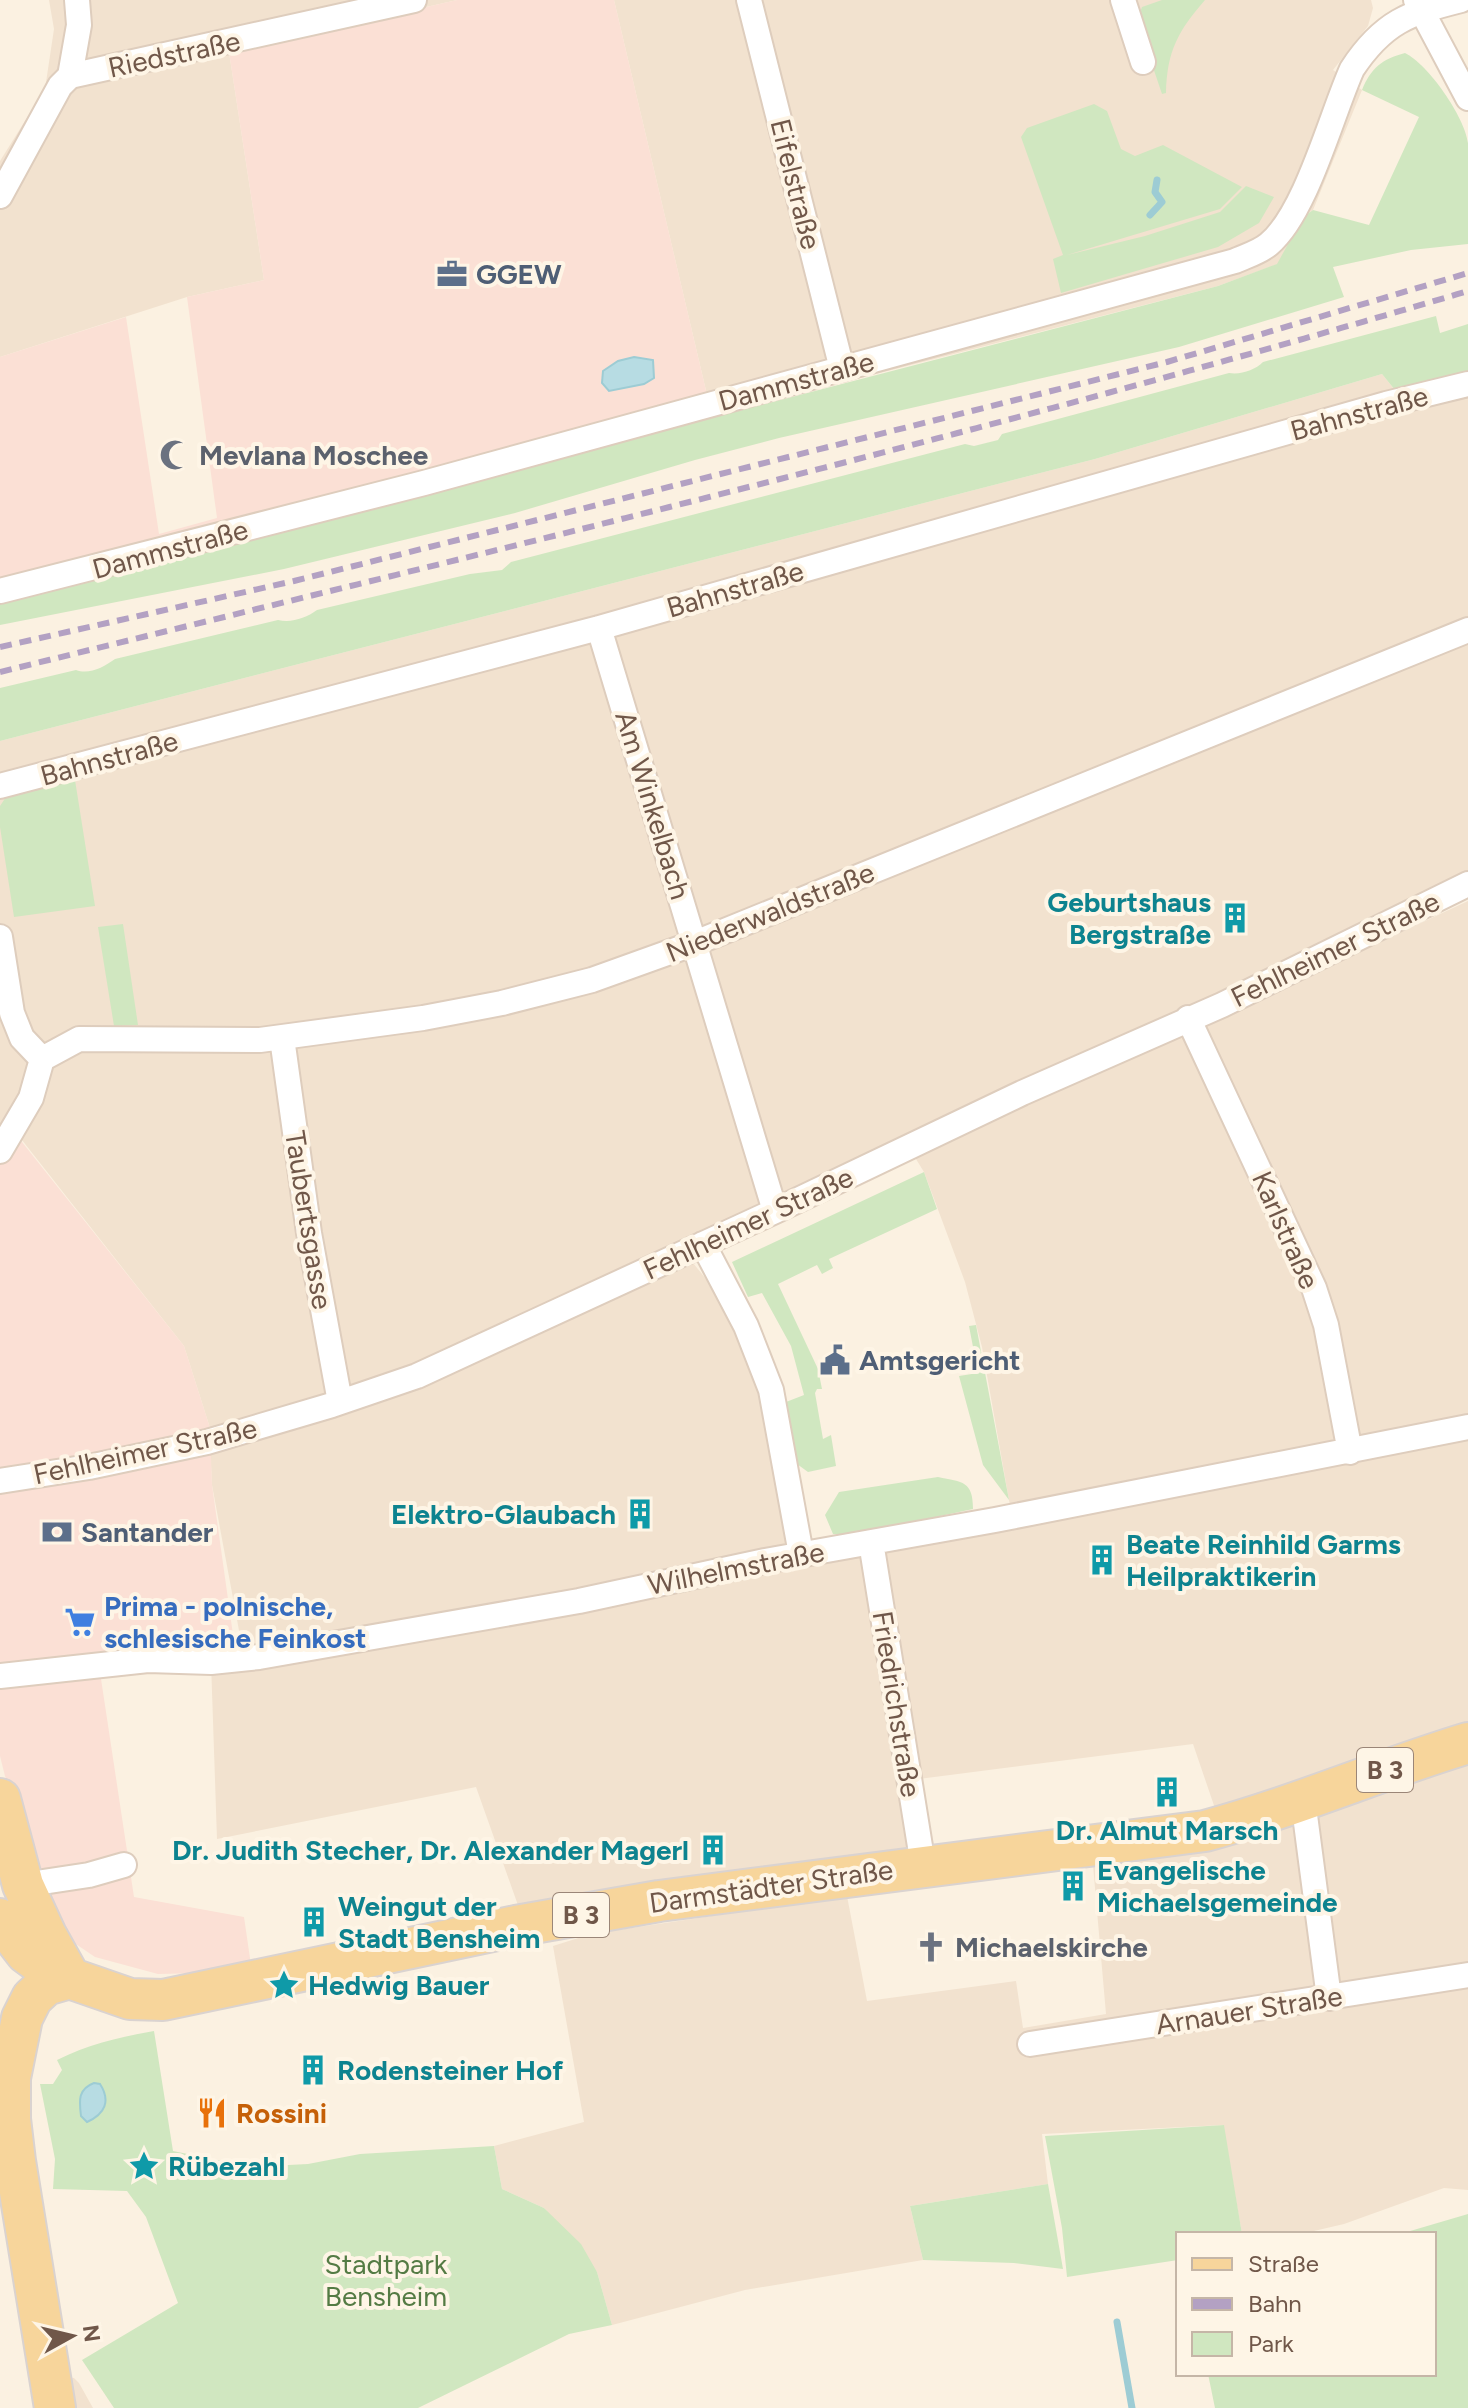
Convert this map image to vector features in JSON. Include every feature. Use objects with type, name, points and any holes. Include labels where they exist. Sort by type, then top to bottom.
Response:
[{"type":"main road","name":"Darmstädter Straße","points":[[70,1978],[130,1999],[163,2000],[516,1926],[659,1901],[1205,1831],[1268,1814],[1402,1763],[1468,1743]]},
{"type":"main road","points":[[0,1799],[23,1885],[70,1978],[54,2005],[16,2050]]},
{"type":"main road","name":"B 3","points":[[0,1919],[38,1964],[70,1978]]},
{"type":"main road","points":[[0,1932],[16,2050],[10,2078],[10,2119],[55,2408]]},
{"type":"street","points":[[70,76],[79,25],[77,0]]},
{"type":"street","name":"Riedstraße","points":[[0,196],[60,86],[70,76],[414,0]]},
{"type":"street","name":"Eifelstraße","points":[[749,0],[842,369]]},
{"type":"street","name":"Dammstraße","points":[[0,591],[395,491],[1235,261],[1268,245],[1286,225],[1302,197],[1353,68],[1363,53],[1418,5],[1461,0]]},
{"type":"street","points":[[1130,2],[1143,62]]},
{"type":"street","points":[[1418,5],[1468,98]]},
{"type":"street","name":"Bahnstraße","points":[[0,786],[599,628],[1386,404],[1468,384]]},
{"type":"street","name":"Am Winkelbach","points":[[599,628],[775,1211]]},
{"type":"street","name":"Niederwaldstraße","points":[[42,1059],[79,1039],[282,1038],[423,1018],[502,1003],[592,980],[695,943],[1468,630]]},
{"type":"street","name":"Fehlheimer Straße","points":[[0,1481],[89,1467],[207,1442],[417,1376],[1008,1100],[1222,1005],[1468,884]]},
{"type":"street","points":[[0,937],[12,1013],[22,1038],[42,1059],[31,1098],[0,1151]]},
{"type":"street","name":"Karlstraße","points":[[1188,1018],[1314,1288],[1326,1325],[1350,1452]]},
{"type":"street","name":"Taubertsgasse","points":[[282,1038],[309,1233],[340,1402]]},
{"type":"street","points":[[703,1244],[746,1326],[771,1390],[801,1554]]},
{"type":"street","name":"Wilhelmstraße","points":[[0,1676],[148,1660],[211,1662],[259,1657],[579,1601],[801,1554],[1350,1452],[1468,1427]]},
{"type":"street","name":"Friedrichstraße","points":[[871,1542],[923,1865]]},
{"type":"street","points":[[1303,1800],[1329,1998]]},
{"type":"street","points":[[23,1885],[89,1875],[124,1865]]},
{"type":"street","name":"Arnauer Straße","points":[[1030,2044],[1468,1975]]},
{"type":"shaded area","points":[[49,0],[457,0],[229,52],[264,280],[187,297],[0,357],[0,161],[45,89],[54,29]]},
{"type":"shaded area","points":[[457,0],[614,0],[712,416],[0,597],[0,357],[126,317],[159,534],[217,518],[187,297],[264,280],[229,52]]},
{"type":"shaded area","points":[[614,0],[1371,0],[1373,8],[1368,26],[1333,70],[1362,90],[1313,210],[1303,217],[1278,264],[1218,286],[712,416]]},
{"type":"shaded area","points":[[1468,372],[1468,877],[1199,1009],[413,1368],[210,1428],[184,1346],[18,1135],[0,1154],[0,741],[1095,459],[1382,374],[1395,390]]},
{"type":"shaded area","points":[[1468,901],[1468,1749],[1220,1823],[1193,1744],[911,1780],[923,1865],[525,1925],[476,1787],[217,1839],[211,1662],[243,1652],[212,1485],[210,1445],[689,1258],[744,1326],[801,1554],[1012,1517],[982,1347],[965,1282],[924,1172],[911,1151],[1204,1024]]},
{"type":"shaded area","points":[[18,1137],[184,1346],[210,1428],[212,1485],[235,1649],[98,1659],[134,1897],[244,1917],[252,1972],[158,1974],[95,1957],[58,1932],[33,1842],[5,1776],[0,1756],[0,1157]]},
{"type":"shaded area","points":[[1468,1753],[1468,2190],[1444,2188],[1344,2224],[1310,2232],[1242,2232],[1223,2125],[1042,2134],[1048,2184],[910,2206],[923,2260],[745,2290],[612,2325],[597,2272],[544,2208],[502,2189],[494,2146],[584,2122],[553,1946],[591,1934],[847,1896],[867,2001],[1016,1981],[1023,2028],[1106,2014],[1093,1865]]},
{"type":"shaded area","points":[[65,2377],[74,2378],[79,2383],[93,2408],[70,2408]]},
{"type":"green space","points":[[1162,0],[1205,0],[1176,42],[1169,65],[1166,93],[1162,94],[1137,20],[1142,7]]},
{"type":"green space","points":[[1405,53],[1434,79],[1453,106],[1465,132],[1468,143],[1468,244],[1411,250],[1333,267],[1344,297],[1179,347],[779,438],[515,513],[284,569],[0,625],[0,597],[255,537],[1218,286],[1277,264],[1303,217],[1313,210],[1369,225],[1419,117],[1362,90],[1378,66]]},
{"type":"green space","points":[[1094,104],[1107,111],[1121,149],[1135,156],[1163,145],[1242,187],[1220,209],[1067,255],[1145,236],[1220,212],[1246,186],[1274,197],[1259,223],[1218,247],[1061,293],[1053,259],[1063,255],[1021,137],[1027,128]]},
{"type":"green space","points":[[1436,316],[1440,333],[1468,324],[1468,372],[1395,390],[1382,374],[1095,459],[0,741],[0,688],[76,670],[91,671],[115,659],[278,620],[299,619],[317,610],[470,574],[502,570],[511,562],[965,444],[974,446],[998,440],[1002,434],[1229,373],[1243,373],[1263,362]]},
{"type":"green space","points":[[75,780],[95,906],[14,917],[0,827],[0,806],[6,797]]},
{"type":"green space","points":[[123,924],[138,1025],[114,1026],[98,927]]},
{"type":"green space","points":[[924,1172],[937,1209],[829,1259],[833,1268],[822,1274],[817,1265],[778,1284],[818,1369],[822,1389],[817,1389],[815,1393],[823,1439],[831,1435],[836,1466],[808,1472],[797,1464],[786,1402],[804,1395],[791,1346],[762,1293],[748,1297],[732,1262]]},
{"type":"green space","points":[[976,1325],[1009,1500],[983,1465],[959,1376],[978,1373],[969,1326]]},
{"type":"green space","points":[[938,1477],[965,1484],[971,1493],[973,1509],[852,1535],[833,1534],[825,1515],[839,1492]]},
{"type":"green space","name":"Stadtpark Bensheim","points":[[154,2031],[173,2151],[251,2167],[308,2164],[360,2154],[494,2146],[502,2189],[544,2208],[581,2244],[597,2272],[612,2325],[569,2334],[418,2408],[114,2408],[82,2360],[178,2303],[146,2217],[127,2191],[53,2189],[55,2159],[40,2084],[53,2084],[62,2070],[57,2060],[69,2054]]},
{"type":"green space","points":[[1224,2125],[1242,2232],[1176,2232],[1176,2260],[1067,2277],[1062,2228],[1045,2136]]},
{"type":"green space","points":[[1048,2184],[1063,2269],[1014,2263],[923,2260],[910,2206]]},
{"type":"green space","points":[[1468,2214],[1468,2408],[1215,2408],[1208,2376],[1436,2376],[1436,2232],[1407,2232]]},
{"type":"water","points":[[634,357],[653,360],[654,378],[644,384],[609,391],[602,383],[603,371],[618,361]]},
{"type":"water","points":[[94,2083],[100,2084],[105,2101],[102,2111],[87,2122],[81,2116],[81,2096],[85,2088]]},
{"type":"waterway","points":[[1150,215],[1162,202],[1155,192],[1157,180]]},
{"type":"waterway","points":[[1117,2322],[1132,2408]]},
{"type":"railway","points":[[0,647],[294,581],[1167,362],[1468,273]]},
{"type":"railway","points":[[0,672],[920,443],[1286,344],[1468,291]]},
{"type":"place","name":"GGEW","points":[[452,274]]},
{"type":"place","name":"Mevlana Moschee","points":[[175,455]]},
{"type":"place","name":"Geburtshaus Bergstraße","points":[[1235,918]]},
{"type":"place","name":"Amtsgericht","points":[[835,1360]]},
{"type":"place","name":"Elektro-Glaubach","points":[[640,1514]]},
{"type":"place","name":"Santander","points":[[57,1532]]},
{"type":"place","name":"Beate Reinhild Garms Heilpraktikerin","points":[[1102,1560]]},
{"type":"place","name":"Prima - polnische, schlesische Feinkost","points":[[80,1622]]},
{"type":"place","name":"Dr. Almut Marsch","points":[[1167,1792]]},
{"type":"place","name":"Dr. Judith Stecher, Dr. Alexander Magerl","points":[[713,1850]]},
{"type":"place","name":"Evangelische Michaelsgemeinde","points":[[1073,1886]]},
{"type":"place","name":"Weingut der Stadt Bensheim","points":[[314,1922]]},
{"type":"place","name":"Michaelskirche","points":[[931,1947]]},
{"type":"place","name":"Hedwig Bauer","points":[[284,1985]]},
{"type":"place","name":"Rodensteiner Hof","points":[[313,2070]]},
{"type":"place","name":"Rossini","points":[[212,2113]]},
{"type":"place","name":"Rübezahl","points":[[144,2166]]}]
